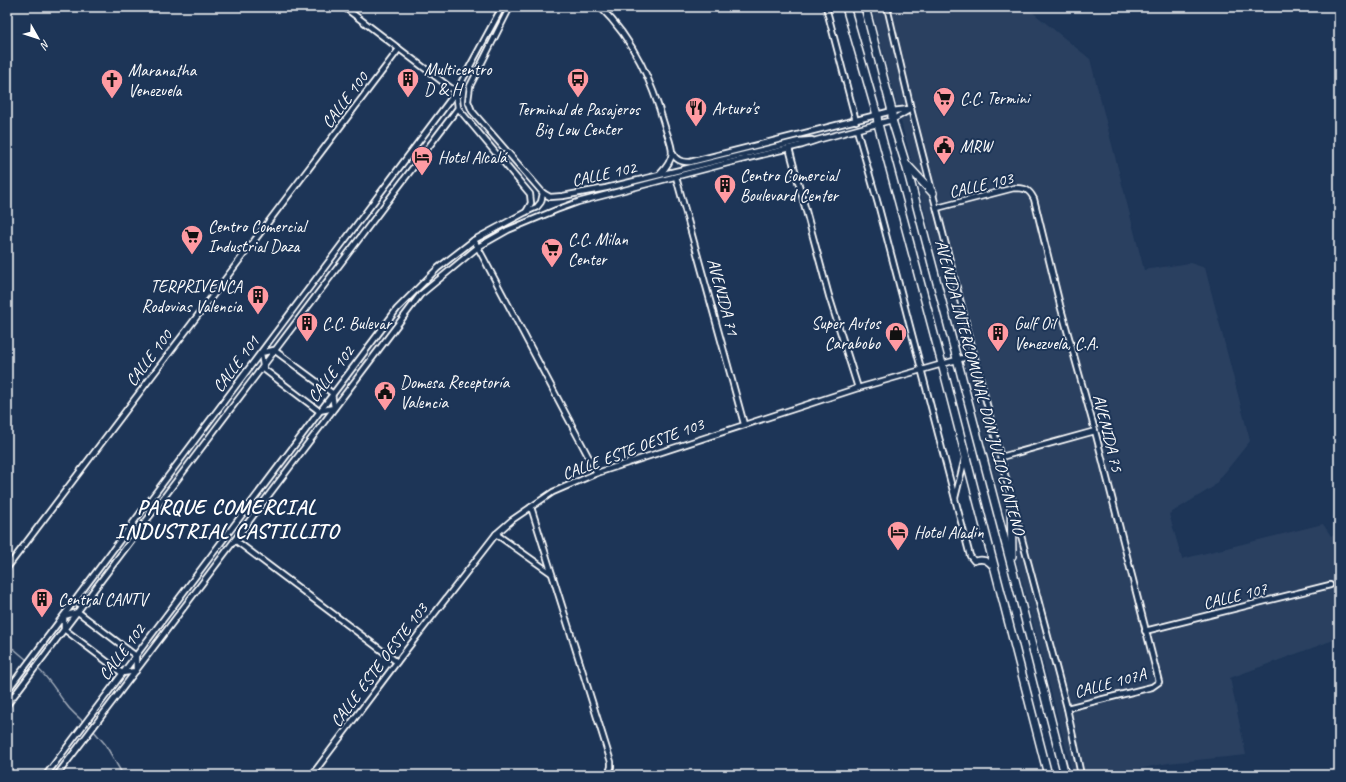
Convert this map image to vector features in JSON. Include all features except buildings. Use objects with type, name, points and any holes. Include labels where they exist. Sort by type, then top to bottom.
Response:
[{"type":"main road","name":"AVENIDA INTERCOMUNAL DON JULIO CENTENO","points":[[846,7],[877,115],[878,124],[942,364],[1048,775]]},
{"type":"main road","name":"AVENIDA INTERCOMUNAL DON JULIO CENTENO","points":[[865,7],[892,111],[892,120],[906,165],[1065,775]]},
{"type":"main road","points":[[906,165],[933,192]]},
{"type":"main road","points":[[1011,498],[1012,568]]},
{"type":"street","points":[[344,7],[456,92],[458,108],[530,194],[531,203],[526,212]]},
{"type":"street","name":"CALLE 101","points":[[7,691],[420,142],[456,92],[502,7]]},
{"type":"street","points":[[510,7],[470,86],[468,101],[472,111],[543,193]]},
{"type":"street","points":[[600,7],[613,20],[640,60],[658,104],[672,152],[675,158],[681,162],[690,162],[892,111],[911,109]]},
{"type":"street","points":[[826,7],[856,121]]},
{"type":"street","name":"AVENIDA INTERCOMUNAL DON JULIO CENTENO","points":[[887,7],[911,109],[974,355],[1067,708],[1081,775]]},
{"type":"street","name":"CALLE 100","points":[[7,568],[399,49]]},
{"type":"street","points":[[472,62],[480,65]]},
{"type":"street","name":"CALLE 101","points":[[7,705],[458,108]]},
{"type":"street","name":"CALLE 102","points":[[57,775],[420,295],[478,247],[508,230],[578,202],[857,130],[892,120],[911,109]]},
{"type":"street","points":[[857,130],[880,211],[971,559],[974,561],[981,559],[986,560],[995,570]]},
{"type":"street","points":[[485,140],[497,140]]},
{"type":"street","name":"CALLE 102","points":[[46,775],[397,309],[438,268],[474,240],[538,207],[543,193],[550,197],[563,196],[606,188],[800,140],[817,140]]},
{"type":"street","points":[[420,142],[427,148]]},
{"type":"street","points":[[789,148],[829,296],[858,388]]},
{"type":"street","points":[[658,175],[668,165],[672,152]]},
{"type":"street","name":"AVENIDA 71","points":[[676,177],[744,424]]},
{"type":"street","name":"CALLE 103","points":[[937,208],[1014,188],[1024,188],[1030,191]]},
{"type":"street","name":"AVENIDA 75","points":[[1030,191],[1034,199],[1060,305],[1095,432],[1159,682]]},
{"type":"street","points":[[474,240],[597,473]]},
{"type":"street","points":[[334,255],[342,260]]},
{"type":"street","points":[[274,350],[332,394],[334,408],[319,411],[265,370],[261,353],[274,350]]},
{"type":"street","name":"CALLE ESTE OESTE 103","points":[[312,775],[496,534],[512,520],[553,492],[597,473],[744,424],[858,388],[974,355]]},
{"type":"street","points":[[1002,457],[1095,432]]},
{"type":"street","points":[[955,500],[966,456]]},
{"type":"street","points":[[531,507],[611,762],[611,768],[608,775]]},
{"type":"street","points":[[496,534],[551,573]]},
{"type":"street","points":[[235,540],[397,662]]},
{"type":"street","name":"CALLE 107","points":[[1145,631],[1330,585]]},
{"type":"street","points":[[78,612],[136,656],[136,670],[122,673],[64,629],[64,616],[78,612]]},
{"type":"street","name":"CALLE 107A","points":[[1067,708],[1152,687],[1159,682]]},
{"type":"shaded area","points":[[871,7],[1026,7],[1090,59],[1144,270],[1190,263],[1205,268],[1250,441],[1213,487],[1169,514],[1182,559],[1323,524],[1331,536],[1339,535],[1339,638],[1230,678],[1246,755],[1168,763],[1107,775],[1073,775]]},
{"type":"waterway","points":[[7,647],[14,649],[34,666]]},
{"type":"waterway","points":[[37,668],[49,680],[71,710],[91,728]]},
{"type":"waterway","points":[[93,730],[105,744],[123,775]]},
{"type":"place","name":"Multicentro D & H","points":[[408,98]]},
{"type":"place","name":"Terminal de Pasajeros Big Low Center","points":[[578,98]]},
{"type":"place","name":"Maranatha Venezuela","points":[[112,100]]},
{"type":"place","name":"C.C. Termini","points":[[944,118]]},
{"type":"place","name":"Arturo's","points":[[696,128]]},
{"type":"place","name":"MRW","points":[[944,166]]},
{"type":"place","name":"Hotel Alcalá","points":[[422,176]]},
{"type":"place","name":"Centro Comercial Boulevard Center","points":[[725,204]]},
{"type":"place","name":"Centro Comercial Industrial Daza","points":[[192,256]]},
{"type":"place","name":"C.C. Milan Center","points":[[552,268]]},
{"type":"place","name":"TERPRIVENCA Rodovias Valencia","points":[[258,316]]},
{"type":"place","name":"C.C. Bulevar","points":[[307,342]]},
{"type":"place","name":"Super Autos Carabobo","points":[[896,352]]},
{"type":"place","name":"Gulf Oil Venezuela, C.A.","points":[[998,352]]},
{"type":"place","name":"Domesa Receptoría Valencia","points":[[385,412]]},
{"type":"place","name":"Hotel Aladin","points":[[898,552]]},
{"type":"place","name":"Central CANTV","points":[[42,618]]},
{"type":"district","name":"PARQUE COMERCIAL INDUSTRIAL CASTILLITO","points":[[227,519]]}]
